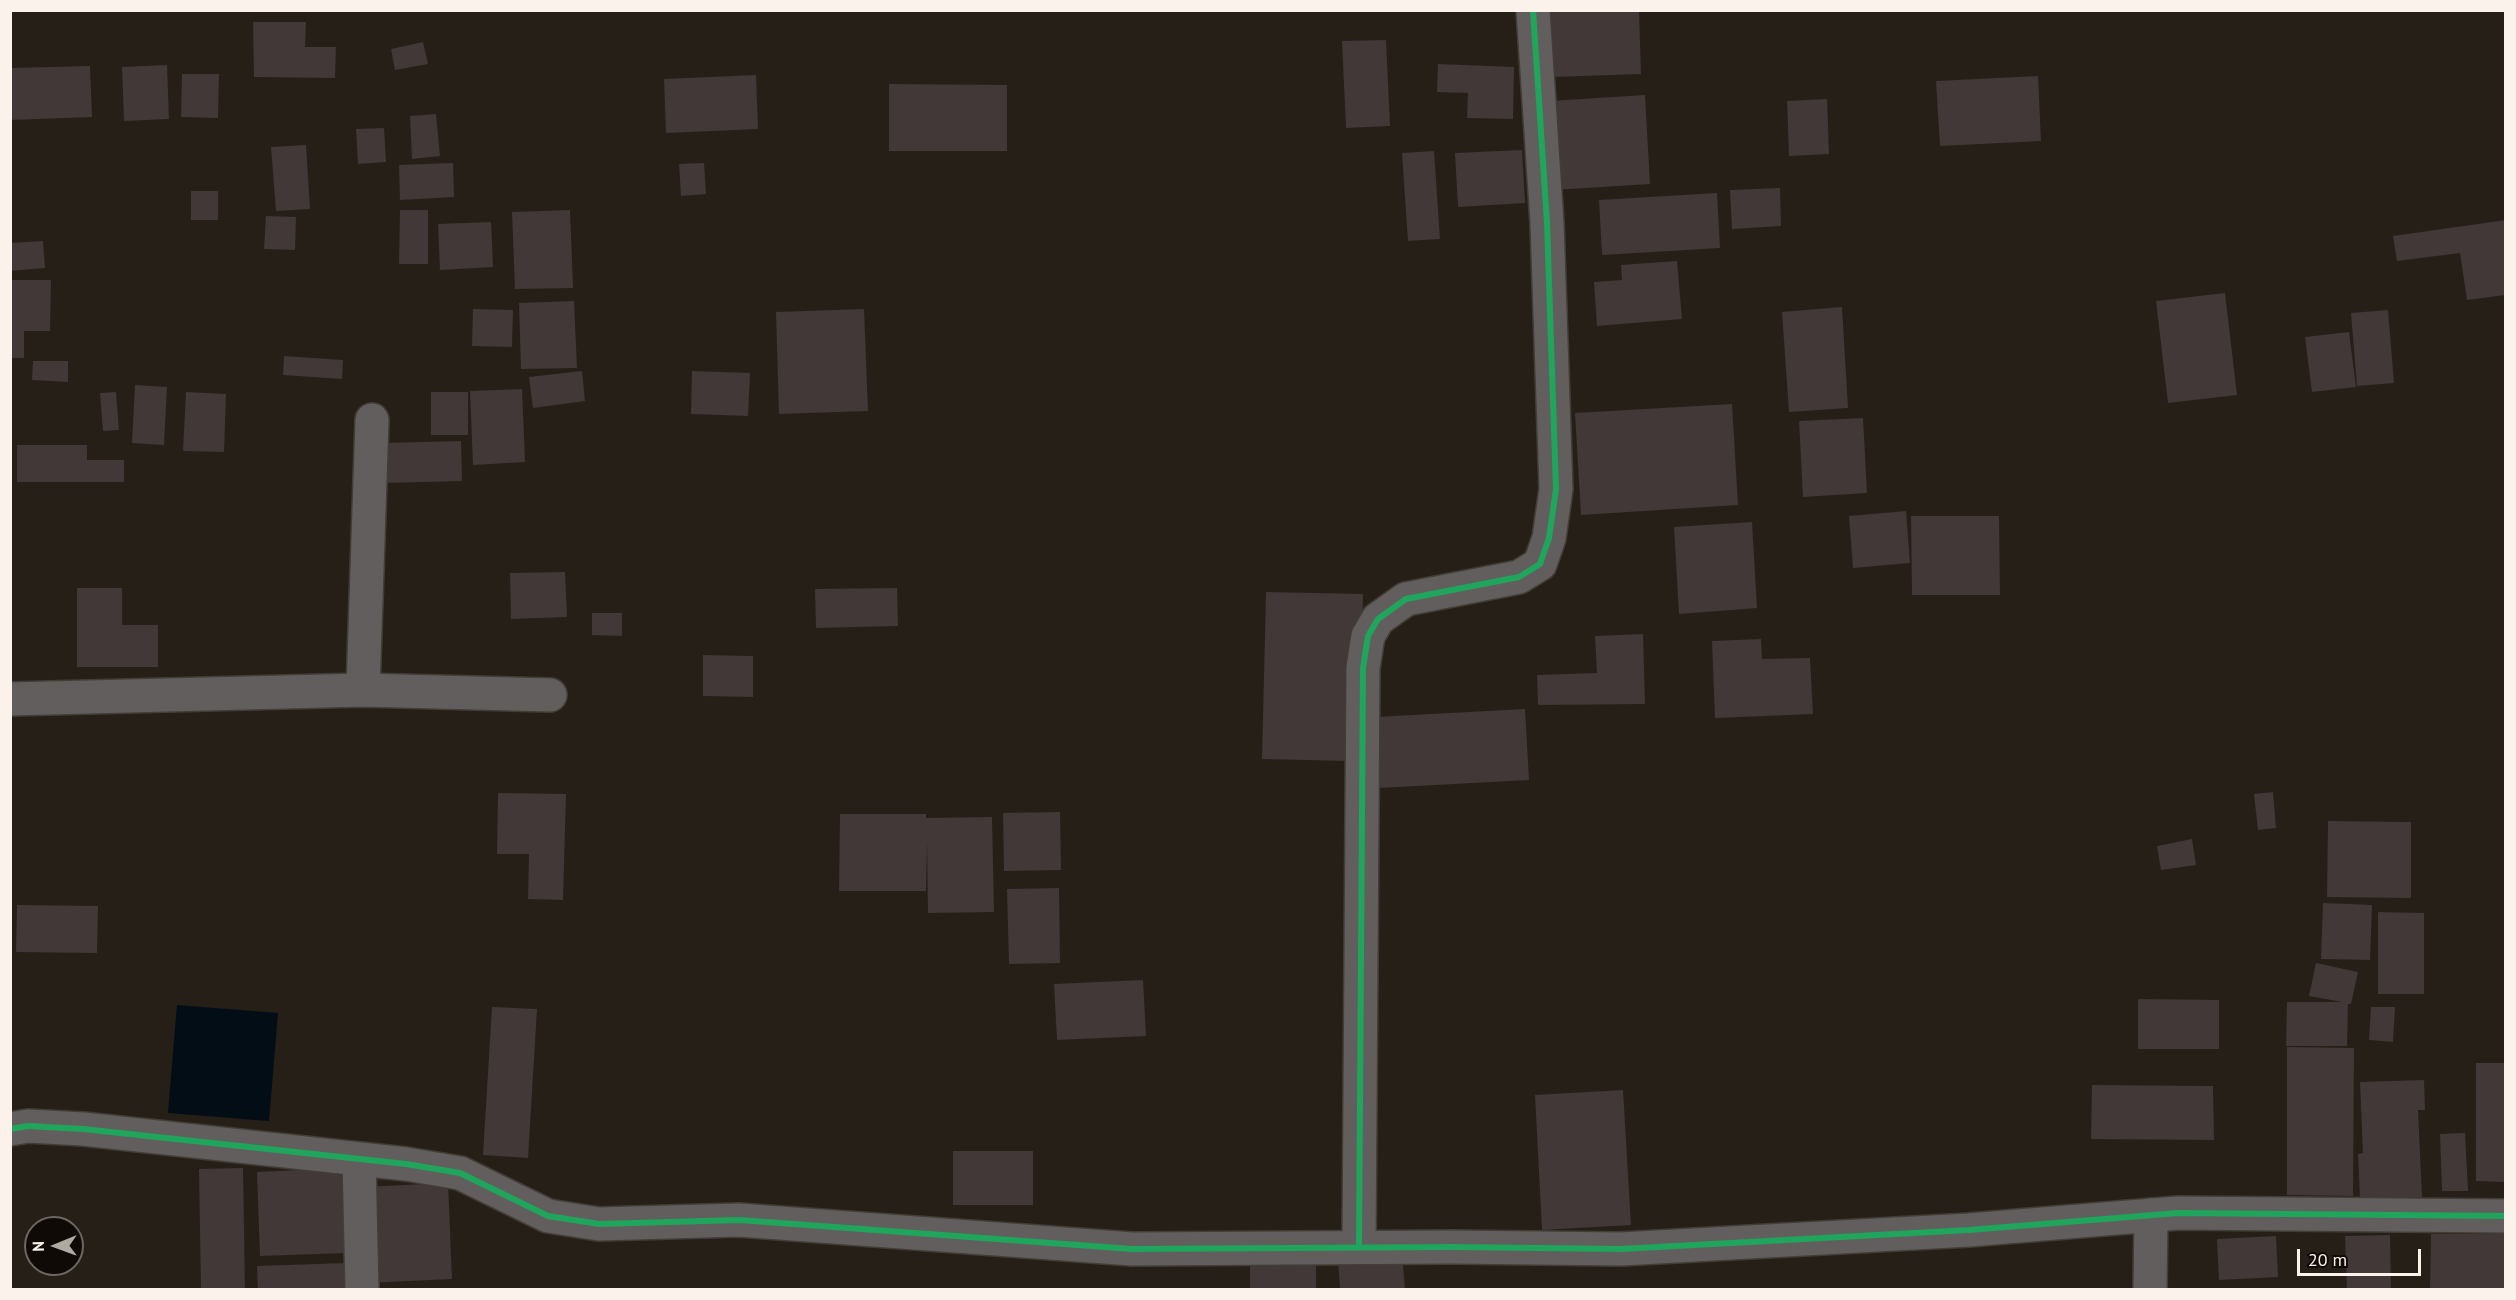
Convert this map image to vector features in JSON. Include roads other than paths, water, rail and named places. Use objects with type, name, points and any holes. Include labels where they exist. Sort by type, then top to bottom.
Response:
[{"type":"street","points":[[1359,1247],[1363,668],[1368,636],[1378,618],[1406,599],[1519,577],[1540,564],[1549,538],[1556,489],[1548,223],[1533,10]]},
{"type":"street","points":[[363,690],[372,420]]},
{"type":"street","points":[[10,699],[363,690],[550,695]]},
{"type":"street","points":[[10,1130],[28,1126],[83,1129],[359,1159],[460,1173],[548,1216],[599,1224],[739,1220],[1132,1249],[1359,1247],[1621,1249],[1969,1230],[2178,1213],[2505,1216]]},
{"type":"street","points":[[359,1159],[362,1290]]},
{"type":"street","points":[[2150,1290],[2151,1215]]}]
